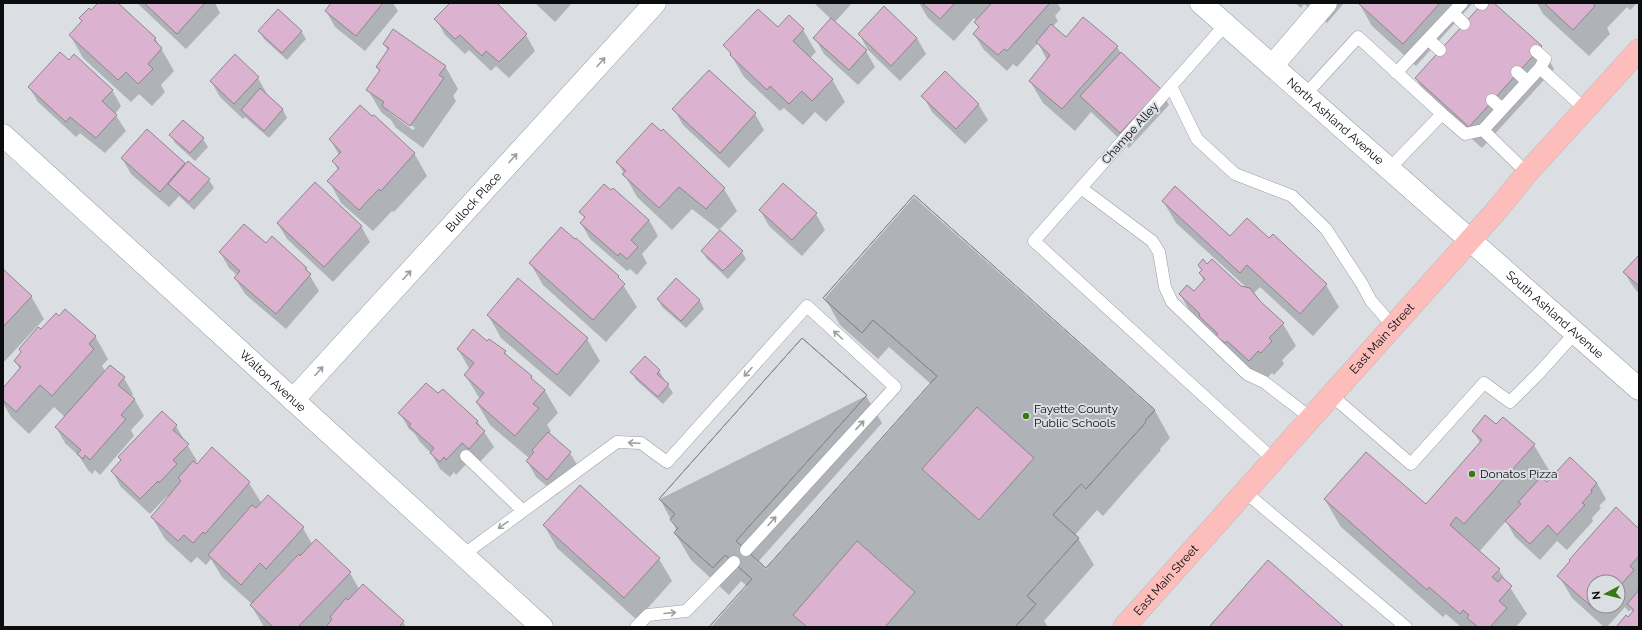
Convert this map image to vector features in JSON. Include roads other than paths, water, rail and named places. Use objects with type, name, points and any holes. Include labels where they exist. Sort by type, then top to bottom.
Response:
[{"type":"main road","name":"East Main Street","points":[[1124,627],[1496,211],[1527,173],[1639,50]]},
{"type":"street","name":"Bullock Place","points":[[293,400],[654,3]]},
{"type":"street","name":"North Ashland Avenue","points":[[1201,3],[1470,240]]},
{"type":"street","points":[[1272,66],[1326,3]]},
{"type":"street","name":"Walton Avenue","points":[[3,135],[542,627]]},
{"type":"street","name":"South Ashland Avenue","points":[[1470,240],[1639,389]]},
{"type":"lane","points":[[1396,73],[1462,3]]},
{"type":"lane","points":[[1453,13],[1464,24]]},
{"type":"lane","name":"Champe Alley","points":[[1225,25],[1034,241],[1274,460]]},
{"type":"lane","points":[[1305,95],[1358,37],[1465,134],[1483,130],[1540,68],[1545,59],[1536,52]]},
{"type":"lane","points":[[1428,39],[1440,50]]},
{"type":"lane","points":[[1540,68],[1585,109]]},
{"type":"lane","points":[[1517,72],[1527,82]]},
{"type":"lane","points":[[1171,86],[1197,139],[1235,174],[1292,196],[1326,229],[1371,300],[1393,326]]},
{"type":"lane","points":[[1492,100],[1502,110]]},
{"type":"lane","points":[[1389,169],[1442,114]]},
{"type":"lane","points":[[1483,130],[1527,173]]},
{"type":"lane","points":[[1081,188],[1152,241],[1159,252],[1165,287],[1172,302],[1247,374],[1264,382],[1311,418]]},
{"type":"lane","points":[[463,555],[617,442],[641,443],[667,462],[807,306],[895,387],[746,550]]},
{"type":"lane","points":[[1331,395],[1411,464],[1484,383],[1510,402],[1539,373],[1575,332]]},
{"type":"lane","points":[[466,456],[523,511]]},
{"type":"lane","points":[[1245,492],[1406,627]]},
{"type":"lane","points":[[636,627],[648,615],[686,611],[734,562]]},
{"type":"place","name":"Fayette County Public Schools","points":[[1026,416]]},
{"type":"place","name":"Donatos Pizza","points":[[1472,474]]}]
